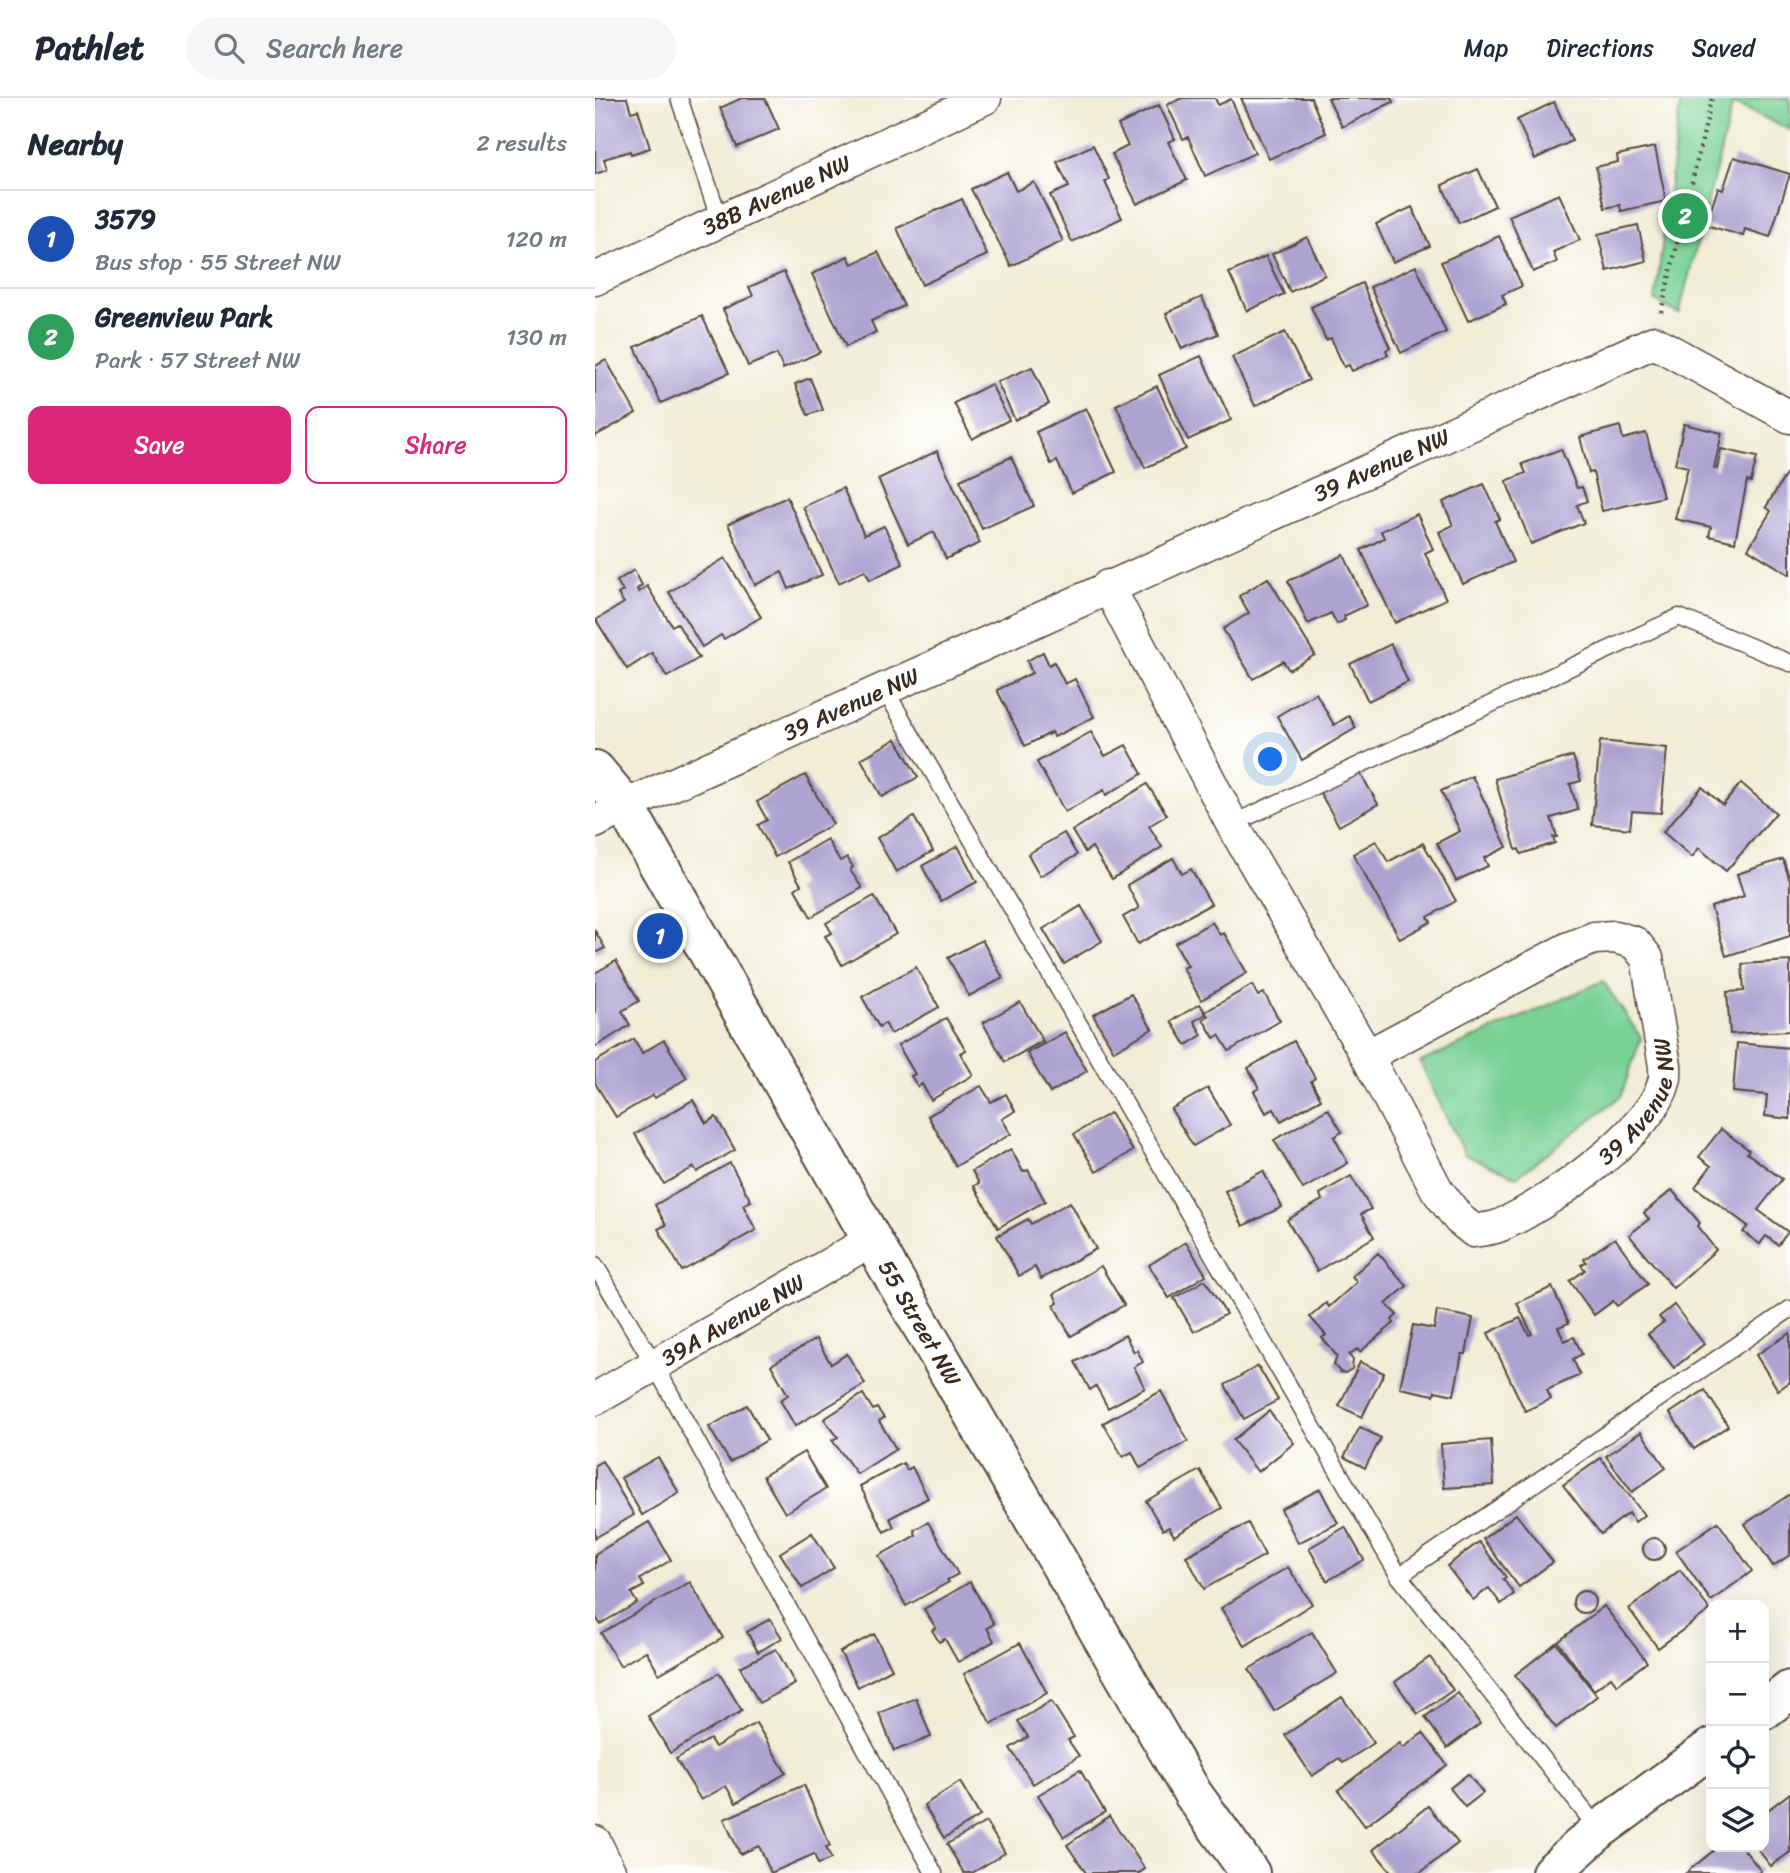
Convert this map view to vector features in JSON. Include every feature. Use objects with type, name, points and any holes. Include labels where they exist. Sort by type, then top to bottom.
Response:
[{"type":"street","name":"38B Avenue NW","points":[[595,279],[966,102]]},
{"type":"street","points":[[1654,342],[1790,416]]},
{"type":"street","name":"39 Avenue NW","points":[[610,814],[1108,586],[1654,342]]},
{"type":"street","name":"39 Avenue NW","points":[[1108,586],[1232,824],[1367,1056],[1437,1190],[1459,1219],[1475,1231],[1499,1226],[1537,1205],[1588,1170],[1628,1136],[1655,1102],[1664,1082],[1665,1066],[1647,958],[1635,943],[1615,937],[1594,938],[1569,948],[1367,1056]]},
{"type":"street","name":"55 Street NW","points":[[595,770],[610,814],[872,1240],[1193,1794],[1250,1873]]},
{"type":"street","name":"39A Avenue NW","points":[[595,1399],[872,1240]]},
{"type":"street","points":[[1769,1706],[1790,1690]]},
{"type":"street","points":[[1551,1873],[1599,1830],[1706,1752]]},
{"type":"street","points":[[595,1842],[610,1873]]},
{"type":"lane","points":[[679,98],[720,221]]},
{"type":"lane","points":[[1232,824],[1679,617],[1790,663]]},
{"type":"lane","points":[[884,688],[1399,1576],[1599,1830]]},
{"type":"lane","points":[[595,1265],[655,1364],[934,1873]]},
{"type":"lane","points":[[1399,1576],[1790,1309]]},
{"type":"path","points":[[1654,342],[1711,98]]},
{"type":"green space","points":[[1681,98],[1790,98],[1790,130],[1733,103],[1679,314],[1655,301]]},
{"type":"green space","points":[[1603,981],[1641,1038],[1621,1096],[1517,1177],[1464,1154],[1420,1062]]},
{"type":"building","points":[[595,98],[627,98],[631,112],[638,110],[650,148],[604,159],[607,170],[595,174]]},
{"type":"building","points":[[742,98],[765,98],[779,129],[737,147],[720,108]]},
{"type":"building","points":[[1182,98],[1215,98],[1218,105],[1231,99],[1255,153],[1205,176],[1188,137],[1183,139],[1167,105]]},
{"type":"building","points":[[1241,98],[1311,98],[1326,133],[1269,159]]},
{"type":"building","points":[[1328,98],[1391,98],[1393,102],[1342,127]]},
{"type":"building","points":[[1554,102],[1572,141],[1535,159],[1517,120]]},
{"type":"building","points":[[1159,105],[1175,139],[1168,142],[1187,180],[1137,204],[1112,154],[1128,146],[1118,125]]},
{"type":"building","points":[[1093,145],[1109,179],[1105,182],[1122,218],[1072,242],[1050,195],[1069,187],[1057,162]]},
{"type":"building","points":[[1655,147],[1666,201],[1621,211],[1620,205],[1605,208],[1596,167],[1618,162],[1617,155]]},
{"type":"building","points":[[1734,157],[1790,174],[1770,237],[1745,229],[1743,236],[1706,225],[1718,188],[1723,190]]},
{"type":"building","points":[[1478,169],[1495,206],[1459,223],[1442,185]]},
{"type":"building","points":[[1007,172],[1016,191],[1034,182],[1063,241],[1011,266],[971,189]]},
{"type":"building","points":[[1559,194],[1580,240],[1553,252],[1557,262],[1533,272],[1509,216]]},
{"type":"building","points":[[962,199],[987,255],[922,285],[897,228]]},
{"type":"building","points":[[1412,207],[1430,246],[1393,262],[1376,224]]},
{"type":"building","points":[[1638,225],[1646,261],[1607,271],[1598,234]]},
{"type":"building","points":[[1499,236],[1522,286],[1502,295],[1506,304],[1468,321],[1441,262]]},
{"type":"building","points":[[1307,237],[1325,275],[1290,292],[1272,254]]},
{"type":"building","points":[[878,252],[904,306],[871,321],[876,332],[846,347],[812,274],[848,256],[852,264]]},
{"type":"building","points":[[1266,256],[1284,294],[1247,311],[1229,273]]},
{"type":"building","points":[[1416,266],[1446,332],[1401,353],[1370,287]]},
{"type":"building","points":[[784,272],[820,352],[783,369],[777,354],[748,366],[723,309],[753,296],[749,287]]},
{"type":"building","points":[[1362,283],[1390,348],[1386,350],[1388,355],[1352,371],[1349,365],[1344,367],[1331,338],[1326,340],[1311,307]]},
{"type":"building","points":[[1202,297],[1218,334],[1182,349],[1166,313]]},
{"type":"building","points":[[702,316],[729,373],[661,403],[635,347]]},
{"type":"building","points":[[1285,332],[1309,380],[1255,406],[1232,357]]},
{"type":"building","points":[[1201,356],[1231,420],[1188,440],[1159,375]]},
{"type":"building","points":[[606,360],[636,413],[595,436],[595,366]]},
{"type":"building","points":[[1032,367],[1049,404],[1015,420],[997,382]]},
{"type":"building","points":[[810,378],[823,410],[808,415],[795,384]]},
{"type":"building","points":[[991,384],[1009,420],[972,439],[954,403]]},
{"type":"building","points":[[1157,386],[1186,449],[1145,468],[1116,405]]},
{"type":"building","points":[[1086,408],[1116,472],[1072,493],[1057,461],[1051,464],[1036,432]]},
{"type":"building","points":[[1684,424],[1722,433],[1714,468],[1717,469],[1721,449],[1757,457],[1751,482],[1747,481],[1735,542],[1709,536],[1711,527],[1675,519],[1688,467],[1675,464]]},
{"type":"building","points":[[1620,426],[1623,439],[1646,433],[1663,497],[1602,511],[1593,472],[1589,473],[1580,437]]},
{"type":"building","points":[[1561,449],[1577,488],[1582,487],[1587,501],[1577,505],[1584,523],[1531,544],[1506,481],[1526,473],[1522,464]]},
{"type":"building","points":[[937,451],[980,543],[946,559],[934,532],[908,544],[878,479]]},
{"type":"building","points":[[1011,457],[1034,506],[982,529],[960,480]]},
{"type":"building","points":[[1787,473],[1790,474],[1790,575],[1748,549],[1771,511],[1766,507]]},
{"type":"building","points":[[1484,484],[1500,519],[1495,521],[1513,562],[1463,584],[1439,532],[1453,525],[1443,502]]},
{"type":"building","points":[[843,488],[864,535],[884,526],[903,564],[870,580],[865,570],[839,583],[803,507]]},
{"type":"building","points":[[787,497],[822,575],[789,589],[782,572],[755,585],[728,524]]},
{"type":"building","points":[[1417,514],[1433,549],[1425,553],[1446,599],[1395,623],[1361,550],[1384,538],[1381,531]]},
{"type":"building","points":[[1344,555],[1367,605],[1344,616],[1345,620],[1337,624],[1331,613],[1308,624],[1288,581]]},
{"type":"building","points":[[725,558],[761,617],[724,639],[721,635],[702,647],[669,592]]},
{"type":"building","points":[[634,570],[642,585],[637,589],[639,592],[647,586],[672,626],[677,623],[699,658],[667,677],[652,653],[627,669],[596,620],[624,603],[618,594],[623,591],[617,581]]},
{"type":"building","points":[[1268,578],[1315,655],[1289,670],[1283,661],[1253,679],[1223,629],[1249,613],[1239,596]]},
{"type":"building","points":[[1391,644],[1408,682],[1368,701],[1350,664]]},
{"type":"building","points":[[1043,652],[1049,665],[1054,662],[1065,684],[1075,679],[1094,717],[1054,737],[1052,732],[1025,746],[997,690],[1032,673],[1027,661]]},
{"type":"building","points":[[1316,693],[1334,725],[1349,716],[1356,728],[1302,760],[1277,716]]},
{"type":"building","points":[[1091,732],[1105,756],[1126,745],[1142,774],[1106,795],[1104,790],[1065,812],[1037,762]]},
{"type":"building","points":[[896,739],[918,777],[882,797],[861,759]]},
{"type":"building","points":[[1600,741],[1667,748],[1661,813],[1632,811],[1630,829],[1592,825]]},
{"type":"building","points":[[1573,756],[1581,781],[1570,784],[1578,810],[1551,818],[1557,837],[1553,837],[1555,843],[1521,854],[1519,849],[1516,850],[1495,779]]},
{"type":"building","points":[[1358,769],[1378,804],[1339,826],[1319,791]]},
{"type":"building","points":[[805,775],[833,824],[775,857],[758,825],[767,820],[757,802]]},
{"type":"building","points":[[1472,776],[1507,847],[1484,858],[1488,866],[1456,881],[1437,843],[1460,831],[1441,791]]},
{"type":"building","points":[[1741,783],[1776,813],[1726,871],[1699,848],[1692,857],[1663,832],[1702,787],[1723,805]]},
{"type":"building","points":[[1147,784],[1167,815],[1149,826],[1162,847],[1112,879],[1092,847],[1085,852],[1072,831]]},
{"type":"building","points":[[914,817],[933,851],[896,872],[877,838]]},
{"type":"building","points":[[1064,833],[1077,855],[1040,876],[1028,854]]},
{"type":"building","points":[[827,839],[840,861],[847,857],[853,867],[850,870],[862,888],[811,917],[795,889],[801,885],[788,862]]},
{"type":"building","points":[[1376,841],[1388,862],[1423,843],[1456,901],[1428,917],[1431,922],[1400,939],[1353,854]]},
{"type":"building","points":[[958,846],[977,882],[941,901],[922,866]]},
{"type":"building","points":[[1173,858],[1182,874],[1191,869],[1211,904],[1138,944],[1123,917],[1139,908],[1127,885]]},
{"type":"building","points":[[1783,859],[1790,881],[1790,936],[1726,956],[1711,907],[1744,896],[1737,874]]},
{"type":"building","points":[[874,896],[896,934],[842,965],[825,936],[832,933],[826,923]]},
{"type":"building","points":[[1081,906],[1102,941],[1064,964],[1043,929]]},
{"type":"building","points":[[1212,922],[1220,935],[1224,933],[1247,973],[1201,1000],[1183,968],[1188,966],[1175,943]]},
{"type":"building","points":[[595,931],[605,948],[595,953]]},
{"type":"building","points":[[982,940],[1003,978],[969,996],[948,958]]},
{"type":"building","points":[[616,961],[639,1001],[622,1011],[630,1025],[595,1047],[595,973]]},
{"type":"building","points":[[1790,961],[1790,1031],[1730,1034],[1727,992],[1744,991],[1742,964]]},
{"type":"building","points":[[916,967],[939,1007],[891,1034],[885,1023],[879,1027],[862,997]]},
{"type":"building","points":[[1252,985],[1258,996],[1264,993],[1280,1021],[1229,1051],[1219,1035],[1214,1038],[1203,1019],[1208,1016],[1205,1012]]},
{"type":"building","points":[[1131,994],[1152,1029],[1114,1051],[1093,1015]]},
{"type":"building","points":[[1020,1002],[1043,1041],[1005,1062],[983,1023]]},
{"type":"building","points":[[1200,1004],[1206,1014],[1194,1021],[1202,1035],[1186,1045],[1171,1021]]},
{"type":"building","points":[[946,1018],[966,1050],[960,1053],[973,1075],[931,1100],[922,1084],[918,1087],[911,1076],[915,1074],[898,1045]]},
{"type":"building","points":[[1065,1032],[1087,1071],[1050,1093],[1027,1053]]},
{"type":"building","points":[[634,1039],[642,1053],[664,1040],[687,1078],[655,1098],[653,1095],[616,1117],[595,1083],[595,1062]]},
{"type":"building","points":[[1294,1041],[1315,1078],[1311,1081],[1321,1099],[1281,1121],[1274,1109],[1266,1113],[1254,1091],[1259,1088],[1248,1068]]},
{"type":"building","points":[[1737,1043],[1790,1048],[1790,1119],[1765,1116],[1767,1095],[1733,1092]]},
{"type":"building","points":[[981,1086],[991,1102],[1006,1094],[1015,1111],[1002,1119],[1011,1134],[956,1166],[928,1116]]},
{"type":"building","points":[[1208,1088],[1230,1125],[1193,1146],[1171,1109]]},
{"type":"building","points":[[693,1100],[706,1123],[716,1117],[735,1150],[697,1172],[694,1167],[664,1184],[635,1134]]},
{"type":"building","points":[[1328,1109],[1342,1132],[1334,1137],[1348,1163],[1303,1189],[1274,1140]]},
{"type":"building","points":[[1110,1113],[1133,1151],[1096,1172],[1074,1134]]},
{"type":"building","points":[[1721,1129],[1782,1179],[1758,1210],[1788,1232],[1778,1245],[1766,1236],[1760,1244],[1743,1232],[1748,1226],[1695,1187],[1711,1166],[1699,1157]]},
{"type":"building","points":[[1011,1149],[1023,1172],[1028,1170],[1045,1201],[998,1228],[974,1186],[979,1183],[972,1171]]},
{"type":"building","points":[[730,1163],[751,1201],[743,1205],[756,1230],[682,1271],[658,1229],[666,1225],[655,1205]]},
{"type":"building","points":[[1263,1171],[1282,1207],[1243,1226],[1225,1191]]},
{"type":"building","points":[[1351,1176],[1371,1209],[1361,1214],[1374,1237],[1317,1271],[1287,1220],[1322,1200],[1320,1194]]},
{"type":"building","points":[[1672,1190],[1700,1223],[1697,1226],[1716,1250],[1673,1288],[1629,1235],[1649,1219],[1644,1213]]},
{"type":"building","points":[[1070,1202],[1096,1249],[1041,1279],[1035,1267],[1019,1276],[997,1236],[1028,1219],[1031,1224]]},
{"type":"building","points":[[1615,1238],[1648,1284],[1617,1306],[1613,1301],[1594,1315],[1570,1281],[1585,1270],[1581,1265],[1586,1262],[1584,1259]]},
{"type":"building","points":[[1186,1242],[1206,1275],[1169,1298],[1149,1265]]},
{"type":"building","points":[[1378,1253],[1407,1286],[1386,1304],[1397,1315],[1392,1320],[1394,1323],[1360,1352],[1357,1349],[1349,1355],[1353,1360],[1352,1369],[1345,1373],[1340,1372],[1334,1365],[1337,1356],[1322,1338],[1326,1335],[1310,1317],[1326,1303],[1329,1307],[1357,1282],[1352,1276]]},
{"type":"building","points":[[1101,1266],[1124,1305],[1071,1336],[1054,1306],[1058,1303],[1054,1294]]},
{"type":"building","points":[[1205,1280],[1226,1314],[1194,1332],[1174,1298]]},
{"type":"building","points":[[1552,1287],[1569,1323],[1558,1327],[1564,1341],[1574,1337],[1582,1354],[1573,1359],[1580,1375],[1547,1390],[1551,1399],[1525,1411],[1488,1333],[1520,1318],[1529,1335],[1532,1334],[1517,1303]]},
{"type":"building","points":[[1674,1305],[1704,1344],[1674,1368],[1648,1334],[1664,1322],[1659,1317]]},
{"type":"building","points":[[1437,1311],[1473,1318],[1454,1395],[1435,1391],[1434,1395],[1400,1388],[1413,1325],[1434,1329]]},
{"type":"building","points":[[1790,1333],[1790,1382],[1778,1390],[1756,1355]]},
{"type":"building","points":[[1125,1335],[1143,1362],[1134,1367],[1145,1388],[1108,1408],[1096,1386],[1090,1390],[1075,1362]]},
{"type":"building","points":[[816,1339],[831,1364],[847,1354],[865,1384],[795,1426],[780,1400],[788,1395],[771,1365]]},
{"type":"building","points":[[1360,1362],[1384,1373],[1362,1417],[1339,1406]]},
{"type":"building","points":[[1258,1366],[1278,1400],[1244,1419],[1225,1385]]},
{"type":"building","points":[[1705,1390],[1728,1426],[1694,1449],[1670,1413]]},
{"type":"building","points":[[1161,1391],[1188,1441],[1140,1468],[1132,1452],[1123,1457],[1103,1423]]},
{"type":"building","points":[[863,1394],[873,1410],[877,1408],[884,1418],[879,1421],[896,1449],[857,1474],[832,1440],[838,1437],[824,1419]]},
{"type":"building","points":[[747,1405],[767,1440],[730,1462],[709,1427]]},
{"type":"building","points":[[1269,1411],[1294,1443],[1258,1472],[1233,1440]]},
{"type":"building","points":[[1360,1427],[1381,1438],[1365,1468],[1344,1457]]},
{"type":"building","points":[[1641,1432],[1666,1468],[1632,1492],[1606,1456]]},
{"type":"building","points":[[1491,1440],[1494,1485],[1444,1488],[1441,1444]]},
{"type":"building","points":[[804,1452],[826,1489],[785,1513],[763,1476]]},
{"type":"building","points":[[658,1457],[679,1493],[642,1515],[621,1478]]},
{"type":"building","points":[[1601,1458],[1644,1515],[1635,1522],[1629,1513],[1601,1534],[1563,1485]]},
{"type":"building","points":[[602,1461],[634,1515],[595,1538],[595,1465]]},
{"type":"building","points":[[903,1463],[907,1470],[912,1467],[928,1498],[890,1518],[894,1527],[884,1532],[860,1486]]},
{"type":"building","points":[[1200,1470],[1222,1508],[1174,1536],[1169,1527],[1163,1530],[1146,1501]]},
{"type":"building","points":[[1320,1489],[1338,1523],[1298,1543],[1281,1509]]},
{"type":"building","points":[[1790,1494],[1790,1555],[1773,1566],[1745,1524]]},
{"type":"building","points":[[1516,1514],[1553,1562],[1519,1587],[1483,1539]]},
{"type":"building","points":[[649,1522],[671,1560],[640,1579],[644,1586],[631,1593],[637,1603],[600,1624],[595,1615],[595,1554]]},
{"type":"building","points":[[928,1522],[958,1574],[906,1606],[879,1556],[916,1535],[914,1530]]},
{"type":"building","points":[[1718,1522],[1752,1571],[1710,1600],[1676,1551]]},
{"type":"building","points":[[1248,1523],[1265,1555],[1204,1589],[1186,1556]]},
{"type":"building","points":[[1345,1527],[1364,1560],[1327,1581],[1309,1548]]},
{"type":"building","points":[[812,1533],[834,1568],[802,1588],[780,1553]]},
{"type":"building","points":[[1654,1538],[1662,1541],[1665,1549],[1662,1557],[1654,1560],[1646,1557],[1643,1549],[1646,1541]]},
{"type":"building","points":[[1479,1542],[1506,1577],[1503,1579],[1514,1594],[1501,1604],[1489,1588],[1473,1600],[1447,1566]]},
{"type":"building","points":[[1288,1567],[1312,1604],[1245,1646],[1221,1608]]},
{"type":"building","points":[[1680,1570],[1706,1605],[1706,1613],[1658,1648],[1629,1609]]},
{"type":"building","points":[[690,1582],[723,1638],[659,1674],[646,1651],[620,1666],[601,1633]]},
{"type":"building","points":[[970,1582],[994,1624],[987,1628],[994,1641],[958,1662],[945,1639],[939,1642],[932,1630],[936,1628],[924,1609]]},
{"type":"building","points":[[1584,1591],[1592,1594],[1595,1602],[1592,1610],[1584,1613],[1576,1610],[1573,1602],[1576,1594]]},
{"type":"building","points":[[1604,1606],[1647,1662],[1617,1685],[1611,1677],[1594,1690],[1558,1642]]},
{"type":"building","points":[[770,1619],[782,1638],[758,1652],[747,1632]]},
{"type":"building","points":[[1312,1632],[1337,1673],[1274,1711],[1249,1669]]},
{"type":"building","points":[[874,1634],[892,1669],[858,1687],[840,1652]]},
{"type":"building","points":[[1020,1643],[1047,1693],[991,1724],[964,1674]]},
{"type":"building","points":[[1556,1643],[1597,1696],[1556,1728],[1515,1675]]},
{"type":"building","points":[[776,1649],[795,1684],[759,1703],[740,1667]]},
{"type":"building","points":[[1430,1657],[1453,1690],[1418,1714],[1395,1682]]},
{"type":"building","points":[[719,1673],[742,1711],[670,1753],[648,1716]]},
{"type":"building","points":[[1458,1693],[1480,1724],[1447,1748],[1425,1717]]},
{"type":"building","points":[[1342,1697],[1374,1743],[1343,1763],[1339,1758],[1312,1776],[1285,1735]]},
{"type":"building","points":[[916,1698],[931,1737],[894,1751],[879,1713]]},
{"type":"building","points":[[1051,1701],[1074,1737],[1068,1740],[1079,1756],[1033,1784],[1010,1748],[1028,1737],[1018,1721]]},
{"type":"building","points":[[756,1723],[786,1773],[736,1803],[726,1786],[701,1800],[676,1759],[710,1739],[715,1747]]},
{"type":"building","points":[[1423,1733],[1447,1765],[1365,1826],[1338,1790],[1400,1743],[1403,1748]]},
{"type":"building","points":[[1080,1770],[1105,1812],[1064,1837],[1038,1795]]},
{"type":"building","points":[[1468,1774],[1483,1793],[1465,1807],[1450,1788]]},
{"type":"building","points":[[960,1782],[980,1816],[944,1838],[924,1805]]},
{"type":"building","points":[[804,1785],[830,1846],[826,1847],[831,1859],[818,1864],[814,1854],[771,1873],[759,1846],[740,1854],[724,1819]]},
{"type":"building","points":[[1790,1793],[1790,1852],[1771,1866],[1760,1852],[1769,1852],[1769,1809]]},
{"type":"building","points":[[1428,1806],[1458,1843],[1420,1873],[1392,1873],[1373,1850]]},
{"type":"building","points":[[1109,1816],[1145,1869],[1139,1873],[1086,1873],[1067,1845]]},
{"type":"building","points":[[986,1822],[1005,1853],[972,1873],[964,1873],[947,1844]]},
{"type":"building","points":[[1712,1852],[1746,1852],[1761,1871],[1758,1873],[1686,1873]]},
{"type":"place","name":"Greenview Park","points":[[1685,216]]},
{"type":"place","name":"3579","points":[[660,936]]}]
